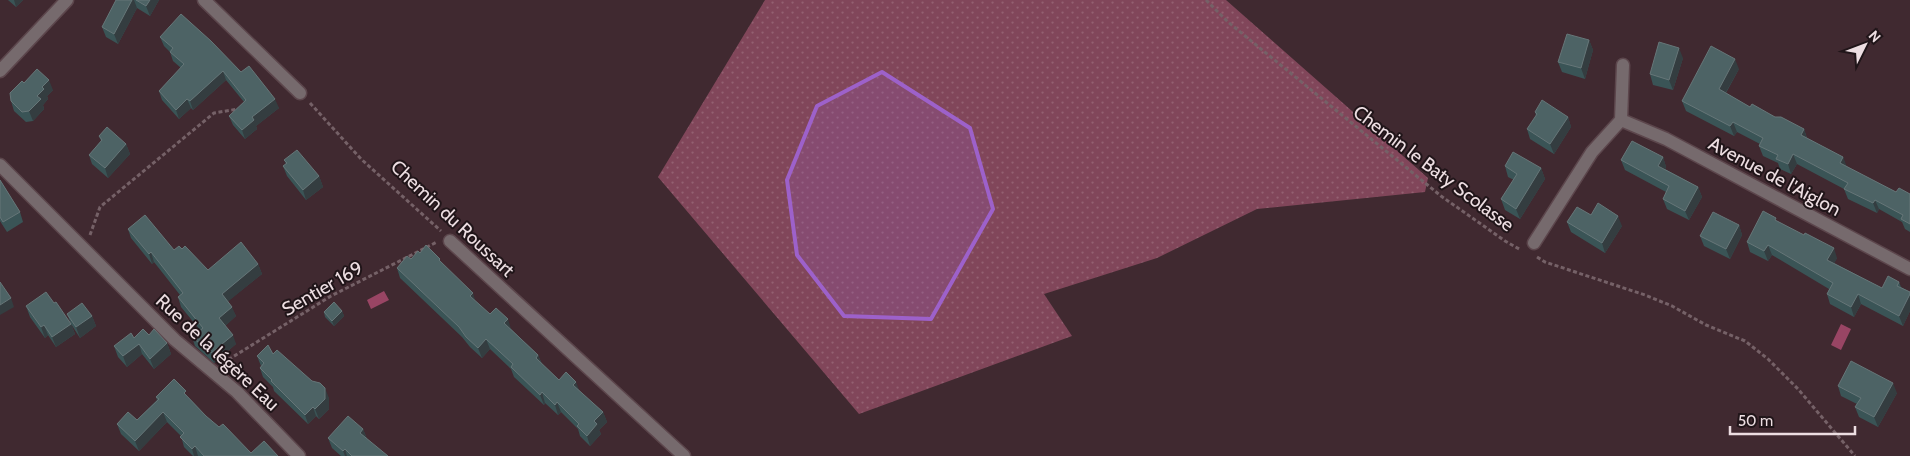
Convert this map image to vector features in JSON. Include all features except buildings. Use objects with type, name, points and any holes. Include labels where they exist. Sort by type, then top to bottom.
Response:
[{"type":"street","points":[[0,71],[66,0]]},
{"type":"street","points":[[204,0],[300,93]]},
{"type":"street","points":[[1532,248],[1592,152],[1621,120],[1623,64]]},
{"type":"street","name":"Avenue de l'Aiglon","points":[[1621,120],[1666,139],[1910,269]]},
{"type":"street","points":[[0,165],[80,247]]},
{"type":"street","name":"Chemin du Roussart","points":[[450,241],[684,456]]},
{"type":"street","name":"Rue de la légère Eau","points":[[80,247],[175,340],[237,392],[299,456]]},
{"type":"path","name":"Chemin le Baty Scolasse","points":[[1206,0],[1228,22],[1441,196],[1520,250],[1532,248],[1545,262],[1672,306],[1706,325],[1745,341],[1768,359],[1798,389],[1855,456]]},
{"type":"path","name":"Chemin du Roussart","points":[[300,93],[361,159],[426,216],[450,241]]},
{"type":"path","points":[[80,247],[89,239],[100,207],[214,114],[238,109]]},
{"type":"path","name":"Sentier 169","points":[[212,371],[331,296],[434,243],[450,241]]},
{"type":"highlighted area","points":[[882,72],[970,128],[993,209],[931,319],[844,316],[797,255],[787,180],[817,106]]},
{"type":"shaded area","points":[[765,0],[1226,0],[1428,178],[1425,192],[1257,209],[1157,258],[1044,294],[1072,336],[859,414],[658,177]]},
{"type":"shaded area","points":[[384,291],[389,300],[371,309],[367,300]]},
{"type":"shaded area","points":[[1841,324],[1851,329],[1841,350],[1831,345]]}]
